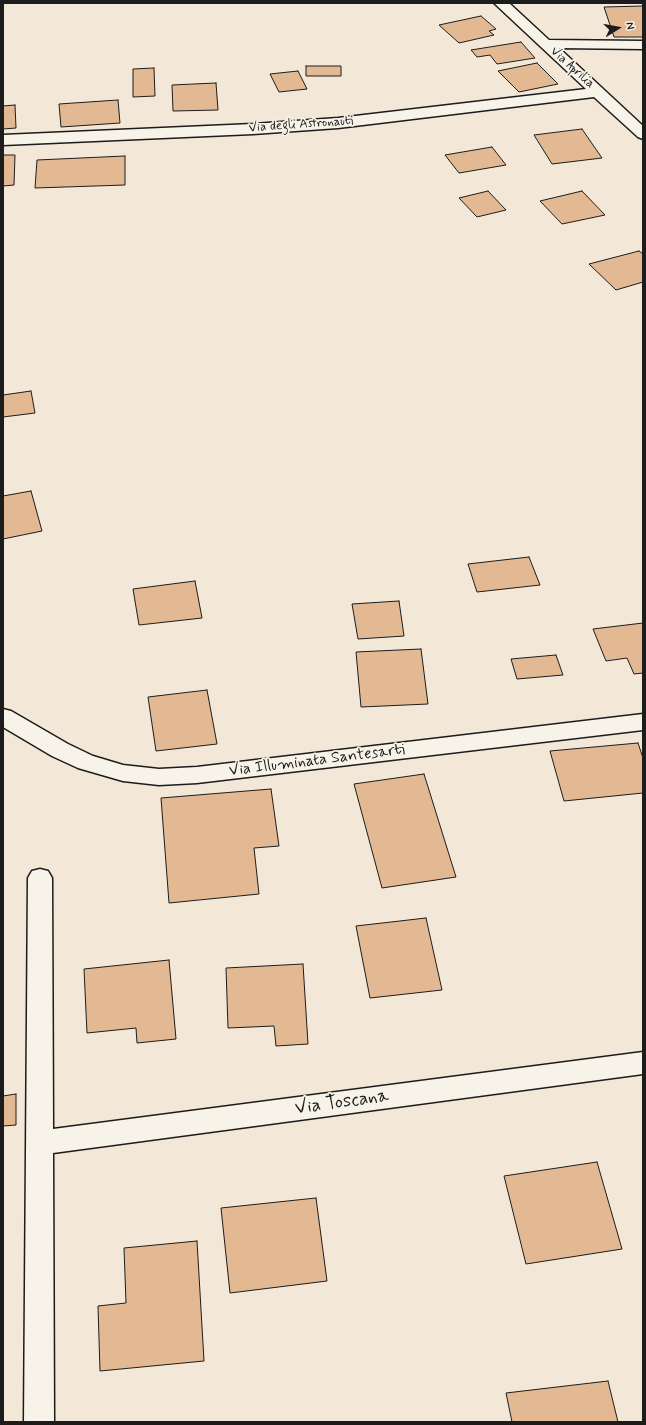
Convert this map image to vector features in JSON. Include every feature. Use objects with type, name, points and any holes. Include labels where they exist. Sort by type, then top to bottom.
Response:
[{"type":"street","name":"Via Aprilia","points":[[502,3],[643,134]]},
{"type":"street","points":[[545,44],[643,45]]},
{"type":"street","name":"Via degli Astronauti","points":[[3,140],[245,129],[338,123],[598,92]]},
{"type":"street","name":"Via Illuminata Santesarti","points":[[3,717],[60,750],[86,762],[123,773],[159,777],[197,775],[643,722]]},
{"type":"street","points":[[39,1422],[40,878]]},
{"type":"street","name":"Via Toscana","points":[[40,1142],[643,1063]]},
{"type":"building","points":[[643,6],[643,37],[614,37],[604,7]]},
{"type":"building","points":[[481,16],[496,29],[489,31],[494,35],[459,43],[439,25]]},
{"type":"building","points":[[521,42],[535,58],[497,64],[490,55],[477,57],[471,50]]},
{"type":"building","points":[[537,63],[558,84],[519,92],[498,71]]},
{"type":"building","points":[[306,66],[341,66],[341,76],[306,76]]},
{"type":"building","points":[[154,68],[155,96],[133,97],[133,69]]},
{"type":"building","points":[[298,71],[307,89],[279,92],[270,74]]},
{"type":"building","points":[[216,83],[218,110],[173,111],[172,85]]},
{"type":"building","points":[[118,100],[120,123],[61,127],[59,104]]},
{"type":"building","points":[[15,105],[16,128],[3,129],[3,106]]},
{"type":"building","points":[[582,129],[602,158],[552,164],[534,135]]},
{"type":"building","points":[[492,147],[506,165],[459,173],[445,155]]},
{"type":"building","points":[[3,155],[15,155],[14,185],[3,186]]},
{"type":"building","points":[[125,156],[125,185],[35,188],[37,160]]},
{"type":"building","points":[[488,191],[506,210],[477,217],[459,198]]},
{"type":"building","points":[[582,191],[605,215],[562,224],[540,201]]},
{"type":"building","points":[[639,251],[643,254],[643,282],[616,290],[589,264]]},
{"type":"building","points":[[31,391],[35,413],[3,417],[3,395]]},
{"type":"building","points":[[31,491],[42,531],[3,539],[3,496]]},
{"type":"building","points":[[529,557],[540,585],[477,592],[468,564]]},
{"type":"building","points":[[195,581],[202,618],[139,625],[133,589]]},
{"type":"building","points":[[399,601],[404,636],[358,639],[352,604]]},
{"type":"building","points":[[643,623],[643,673],[634,674],[627,658],[606,661],[593,629]]},
{"type":"building","points":[[421,649],[428,704],[361,707],[356,652]]},
{"type":"building","points":[[556,655],[563,675],[517,679],[511,659]]},
{"type":"building","points":[[207,690],[217,744],[156,751],[148,697]]},
{"type":"building","points":[[638,743],[643,758],[643,793],[564,801],[550,751]]},
{"type":"building","points":[[424,774],[456,877],[382,888],[354,784]]},
{"type":"building","points":[[271,789],[279,846],[254,848],[259,894],[169,903],[161,798]]},
{"type":"building","points":[[426,918],[442,990],[370,998],[356,926]]},
{"type":"building","points":[[169,960],[176,1039],[137,1043],[136,1028],[87,1033],[84,969]]},
{"type":"building","points":[[303,964],[308,1044],[276,1046],[274,1026],[228,1028],[226,968]]},
{"type":"building","points":[[16,1094],[16,1125],[3,1126],[3,1096]]},
{"type":"building","points":[[597,1162],[622,1249],[526,1264],[504,1176]]},
{"type":"building","points":[[316,1198],[327,1281],[230,1293],[221,1208]]},
{"type":"building","points":[[197,1241],[204,1361],[100,1371],[98,1306],[126,1303],[124,1248]]},
{"type":"building","points":[[608,1381],[618,1422],[512,1422],[506,1393]]}]
